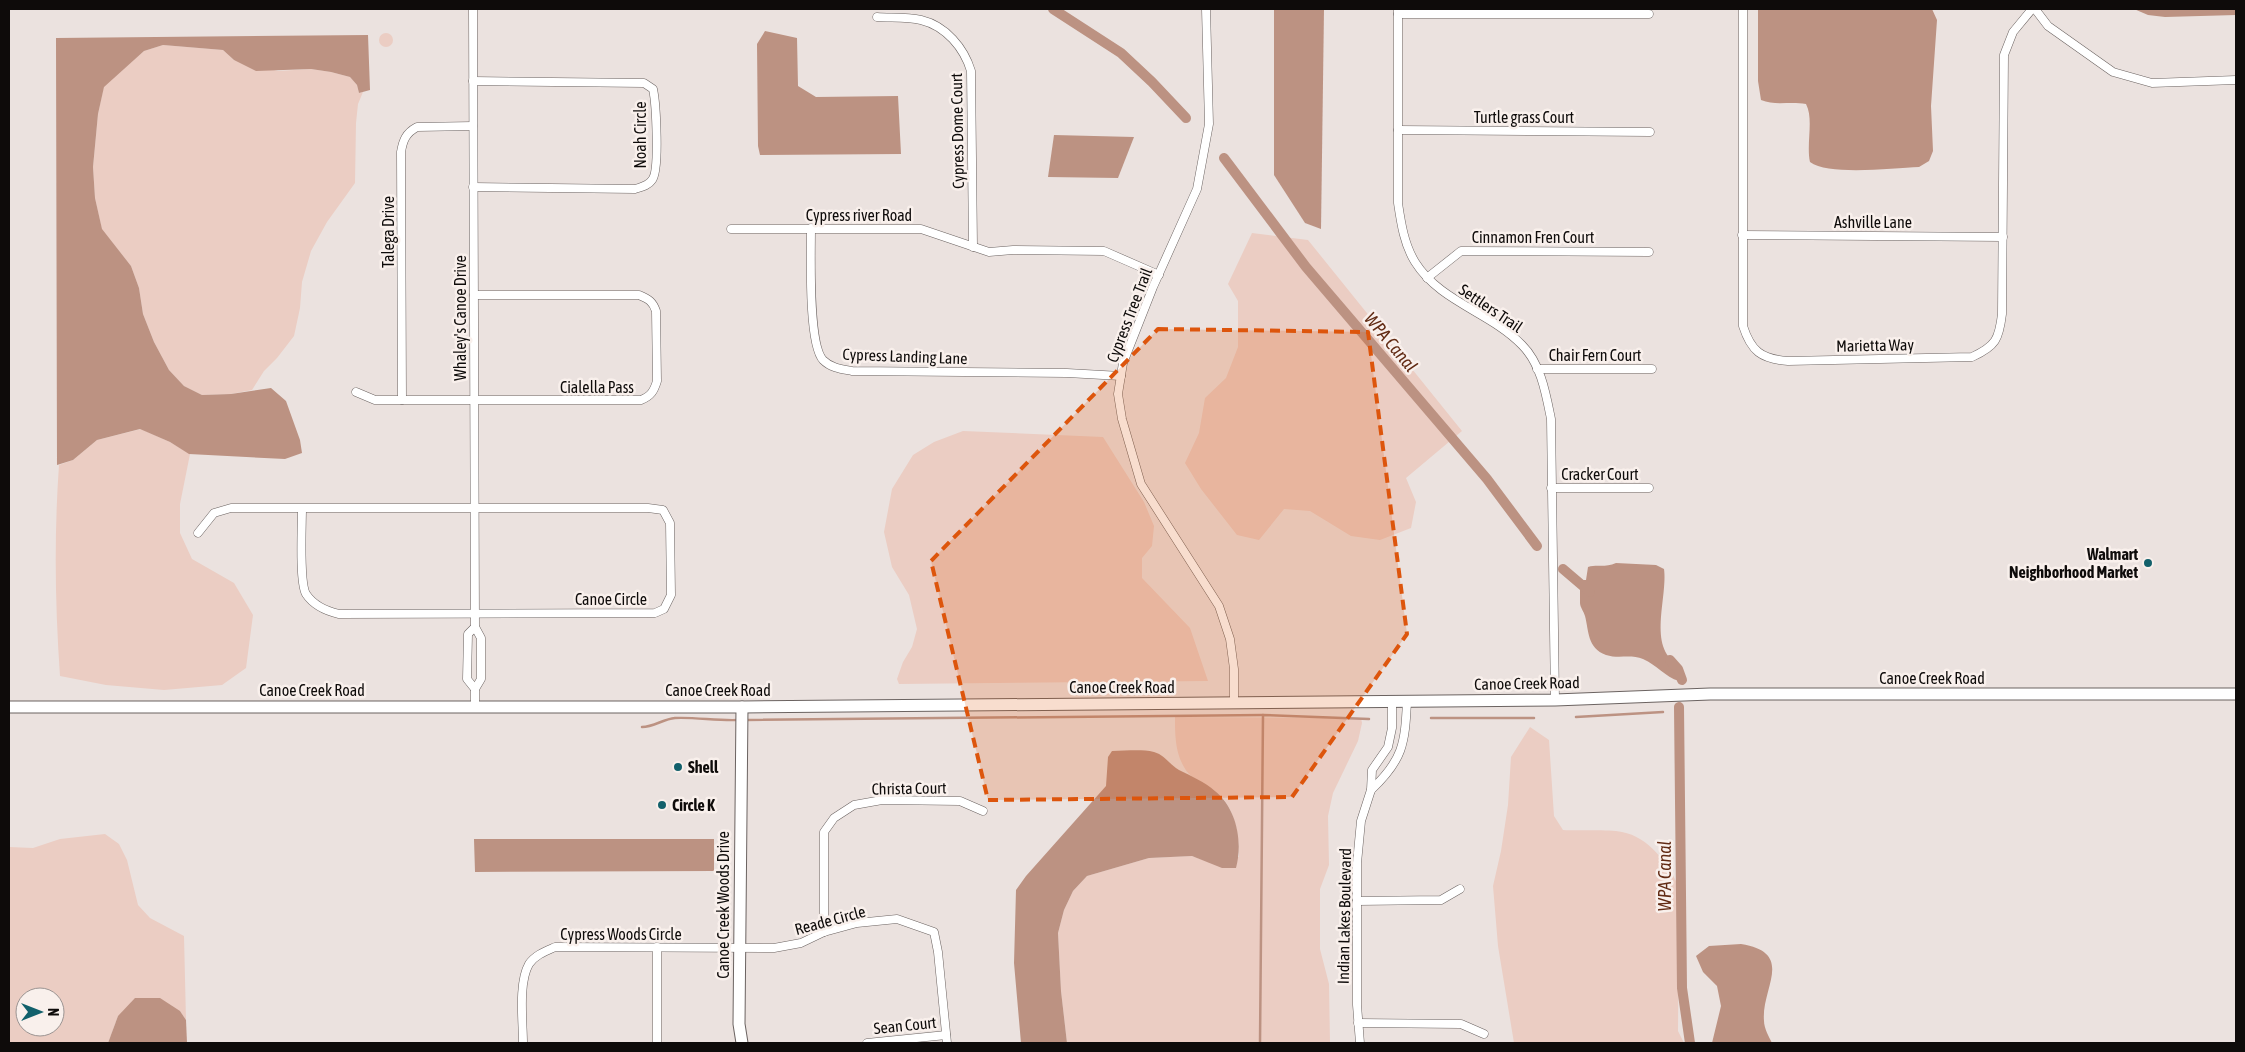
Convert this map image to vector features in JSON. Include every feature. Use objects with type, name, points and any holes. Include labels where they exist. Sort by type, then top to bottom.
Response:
[{"type":"main road","name":"Canoe Creek Road","points":[[9,707],[742,706],[1555,700],[1710,694],[2236,694]]},
{"type":"main road","name":"Canoe Creek Woods Drive","points":[[742,706],[739,949],[739,1024],[742,1043]]},
{"type":"street","name":"Whaley's Canoe Drive","points":[[473,9],[474,614],[475,627],[480,638],[481,679],[475,689],[475,706]]},
{"type":"street","name":"Cypress Tree Trail","points":[[1206,9],[1209,124],[1197,188],[1158,276],[1123,363],[1118,394],[1122,420],[1141,484],[1219,606],[1230,639],[1234,669],[1234,702]]},
{"type":"street","name":"Marietta Way","points":[[1743,9],[1742,326],[1748,343],[1756,351],[1772,360],[1788,361],[1972,357],[1989,350],[1999,335],[2002,314],[2004,55],[2013,32],[2033,9]]},
{"type":"street","points":[[2033,9],[2048,26],[2113,72],[2152,84],[2236,80]]},
{"type":"street","points":[[1398,11],[1649,14]]},
{"type":"street","name":"Settlers Trail","points":[[1398,11],[1398,203],[1403,234],[1414,260],[1427,278],[1447,295],[1505,330],[1523,346],[1537,368],[1546,389],[1551,419],[1555,700]]},
{"type":"street","name":"Cypress Dome Court","points":[[877,17],[922,20],[954,40],[966,57],[971,72],[973,248]]},
{"type":"street","name":"Noah Circle","points":[[473,81],[644,83],[653,89],[656,100],[656,167],[653,179],[645,186],[635,189],[473,187]]},
{"type":"street","name":"Talega Drive","points":[[402,400],[401,152],[403,139],[410,131],[417,127],[473,126]]},
{"type":"street","name":"Turtle grass Court","points":[[1398,130],[1650,132]]},
{"type":"street","name":"Cypress Landing Lane","points":[[811,228],[813,322],[816,347],[822,358],[833,367],[852,371],[1067,373],[1121,376]]},
{"type":"street","name":"Cypress river Road","points":[[731,229],[921,229],[989,252],[1013,250],[1104,251],[1158,276]]},
{"type":"street","name":"Ashville Lane","points":[[1742,235],[2003,237]]},
{"type":"street","name":"Cinnamon Fren Court","points":[[1427,278],[1461,252],[1649,252]]},
{"type":"street","name":"Cialella Pass","points":[[356,392],[375,400],[642,400],[648,398],[654,391],[657,381],[656,312],[653,303],[647,298],[639,295],[474,295]]},
{"type":"street","name":"Chair Fern Court","points":[[1537,368],[1652,369]]},
{"type":"street","name":"Cracker Court","points":[[1551,488],[1649,488]]},
{"type":"street","name":"Canoe Circle","points":[[198,533],[214,513],[231,508],[302,508],[474,508],[648,508],[663,510],[670,523],[671,595],[664,609],[655,613],[339,614],[326,611],[315,604],[306,593],[303,581],[302,508]]},
{"type":"street","name":"Whaley's Canoe Drive","points":[[475,627],[468,634],[467,679],[475,689]]},
{"type":"street","name":"Indian Lakes Boulevard","points":[[1360,1043],[1358,1023],[1357,863],[1360,821],[1371,790],[1372,770],[1388,747],[1392,728],[1392,701]]},
{"type":"street","name":"Indian Lakes Boulevard","points":[[1371,790],[1385,777],[1403,748],[1407,701]]},
{"type":"street","name":"Christa Court","points":[[824,932],[824,832],[834,818],[854,805],[882,800],[960,801],[983,811]]},
{"type":"street","points":[[1357,901],[1441,900],[1460,889]]},
{"type":"street","name":"Reade Circle","points":[[739,949],[774,948],[801,943],[824,932],[857,923],[897,919],[934,932],[938,952],[947,1043]]},
{"type":"street","name":"Cypress Woods Circle","points":[[523,1043],[524,982],[529,964],[541,953],[555,947],[739,949]]},
{"type":"street","points":[[657,947],[657,1043]]},
{"type":"street","points":[[1358,1023],[1462,1024],[1484,1034]]},
{"type":"street","name":"Sean Court","points":[[867,1043],[946,1034]]},
{"type":"highlighted area","points":[[1158,329],[1368,332],[1407,634],[1292,797],[988,800],[931,561]]},
{"type":"shaded area","points":[[1274,9],[1324,9],[1321,229],[1305,223],[1274,175]]},
{"type":"shaded area","points":[[1758,9],[1932,9],[1937,20],[1931,106],[1933,151],[1929,161],[1919,167],[1862,170],[1831,169],[1810,162],[1810,124],[1806,104],[1772,103],[1761,100],[1758,81]]},
{"type":"shaded area","points":[[2134,9],[2236,9],[2236,15],[2165,17],[2148,15]]},
{"type":"shaded area","points":[[765,31],[797,38],[798,86],[816,97],[898,96],[901,154],[760,155],[758,146],[757,44]]},
{"type":"shaded area","points":[[383,33],[389,33],[393,40],[389,47],[383,47],[379,43],[379,37]]},
{"type":"shaded area","points":[[368,35],[370,90],[359,93],[357,85],[350,77],[331,72],[311,69],[256,71],[234,60],[223,50],[163,45],[144,51],[104,87],[98,114],[93,167],[95,198],[102,229],[131,266],[139,288],[143,314],[154,342],[169,370],[184,386],[202,395],[231,394],[271,388],[286,401],[300,440],[302,453],[285,459],[189,454],[170,442],[140,429],[97,440],[73,460],[57,465],[56,38]]},
{"type":"shaded area","points":[[163,45],[223,50],[234,60],[278,71],[311,69],[331,72],[350,77],[357,85],[359,93],[363,92],[358,104],[356,123],[355,183],[327,222],[311,251],[302,282],[300,308],[294,336],[264,371],[252,390],[231,394],[202,395],[184,386],[169,370],[154,342],[143,314],[139,288],[131,266],[102,230],[95,198],[93,167],[98,114],[104,86],[144,51]]},
{"type":"shaded area","points":[[1054,135],[1134,137],[1118,178],[1048,177]]},
{"type":"shaded area","points":[[1252,233],[1308,240],[1462,431],[1406,478],[1416,502],[1411,528],[1380,540],[1351,536],[1310,511],[1284,509],[1259,540],[1237,535],[1201,489],[1185,463],[1199,433],[1205,398],[1226,378],[1238,347],[1238,301],[1228,284]]},
{"type":"shaded area","points":[[141,429],[170,442],[190,454],[180,504],[180,533],[192,559],[234,583],[253,615],[246,668],[222,685],[164,690],[106,685],[60,676],[56,570],[59,465],[73,460],[97,440]]},
{"type":"shaded area","points":[[963,431],[1103,437],[1144,502],[1154,526],[1152,546],[1142,558],[1142,578],[1190,628],[1208,681],[899,684],[897,679],[903,662],[912,647],[917,629],[909,595],[892,567],[884,532],[892,489],[913,455],[934,442]]},
{"type":"shaded area","points":[[1616,563],[1656,565],[1664,569],[1661,634],[1663,646],[1669,656],[1678,664],[1679,681],[1669,677],[1653,664],[1643,659],[1606,655],[1592,644],[1585,616],[1580,605],[1580,580],[1586,580],[1588,567]]},
{"type":"shaded area","points":[[1175,717],[1361,718],[1362,723],[1358,741],[1333,793],[1328,816],[1329,865],[1320,889],[1320,949],[1329,984],[1330,1043],[1067,1043],[1061,991],[1058,933],[1064,910],[1073,891],[1087,876],[1149,858],[1192,856],[1206,861],[1239,857],[1237,829],[1227,804],[1214,790],[1190,775],[1181,761],[1176,743]]},
{"type":"shaded area","points":[[1530,727],[1549,740],[1554,816],[1563,830],[1622,832],[1641,839],[1657,853],[1679,887],[1678,1031],[1684,1043],[1514,1043],[1498,946],[1493,886],[1508,805],[1511,757]]},
{"type":"shaded area","points":[[1112,751],[1158,753],[1176,768],[1202,782],[1223,798],[1229,807],[1236,826],[1239,848],[1236,868],[1222,868],[1192,856],[1149,858],[1087,876],[1073,891],[1064,910],[1058,933],[1061,991],[1067,1043],[1021,1043],[1014,963],[1016,890],[1026,876],[1106,786],[1108,757]]},
{"type":"shaded area","points":[[105,834],[119,844],[127,860],[138,905],[150,918],[184,936],[186,1020],[180,1011],[118,1016],[108,1043],[9,1043],[9,847],[33,848],[60,839]]},
{"type":"shaded area","points":[[474,839],[714,839],[714,871],[475,872]]},
{"type":"shaded area","points":[[1741,944],[1758,949],[1767,955],[1772,964],[1772,974],[1764,1009],[1764,1021],[1772,1043],[1712,1043],[1721,1006],[1717,986],[1703,972],[1696,956],[1709,946]]},
{"type":"shaded area","points":[[135,998],[160,998],[180,1011],[186,1020],[187,1043],[108,1043],[118,1016]]},
{"type":"waterway","name":"WPA Canal","points":[[1053,9],[1121,53],[1186,118]]},
{"type":"waterway","name":"WPA Canal","points":[[1224,158],[1306,267],[1487,479],[1537,546]]},
{"type":"waterway","name":"WPA Canal","points":[[1563,569],[1590,592]]},
{"type":"waterway","name":"WPA Canal","points":[[1670,660],[1678,669],[1682,680]]},
{"type":"waterway","name":"WPA Canal","points":[[1679,707],[1682,988],[1690,1043]]},
{"type":"waterway","points":[[1576,717],[1663,712]]},
{"type":"waterway","points":[[746,720],[1263,715]]},
{"type":"waterway","points":[[1260,1043],[1263,715],[1369,719]]},
{"type":"waterway","points":[[642,727],[675,718],[738,720]]},
{"type":"waterway","points":[[1431,718],[1534,718]]},
{"type":"place","name":"Walmart Neighborhood Market","points":[[2148,563]]},
{"type":"place","name":"Shell","points":[[678,767]]},
{"type":"place","name":"Circle K","points":[[662,805]]}]
